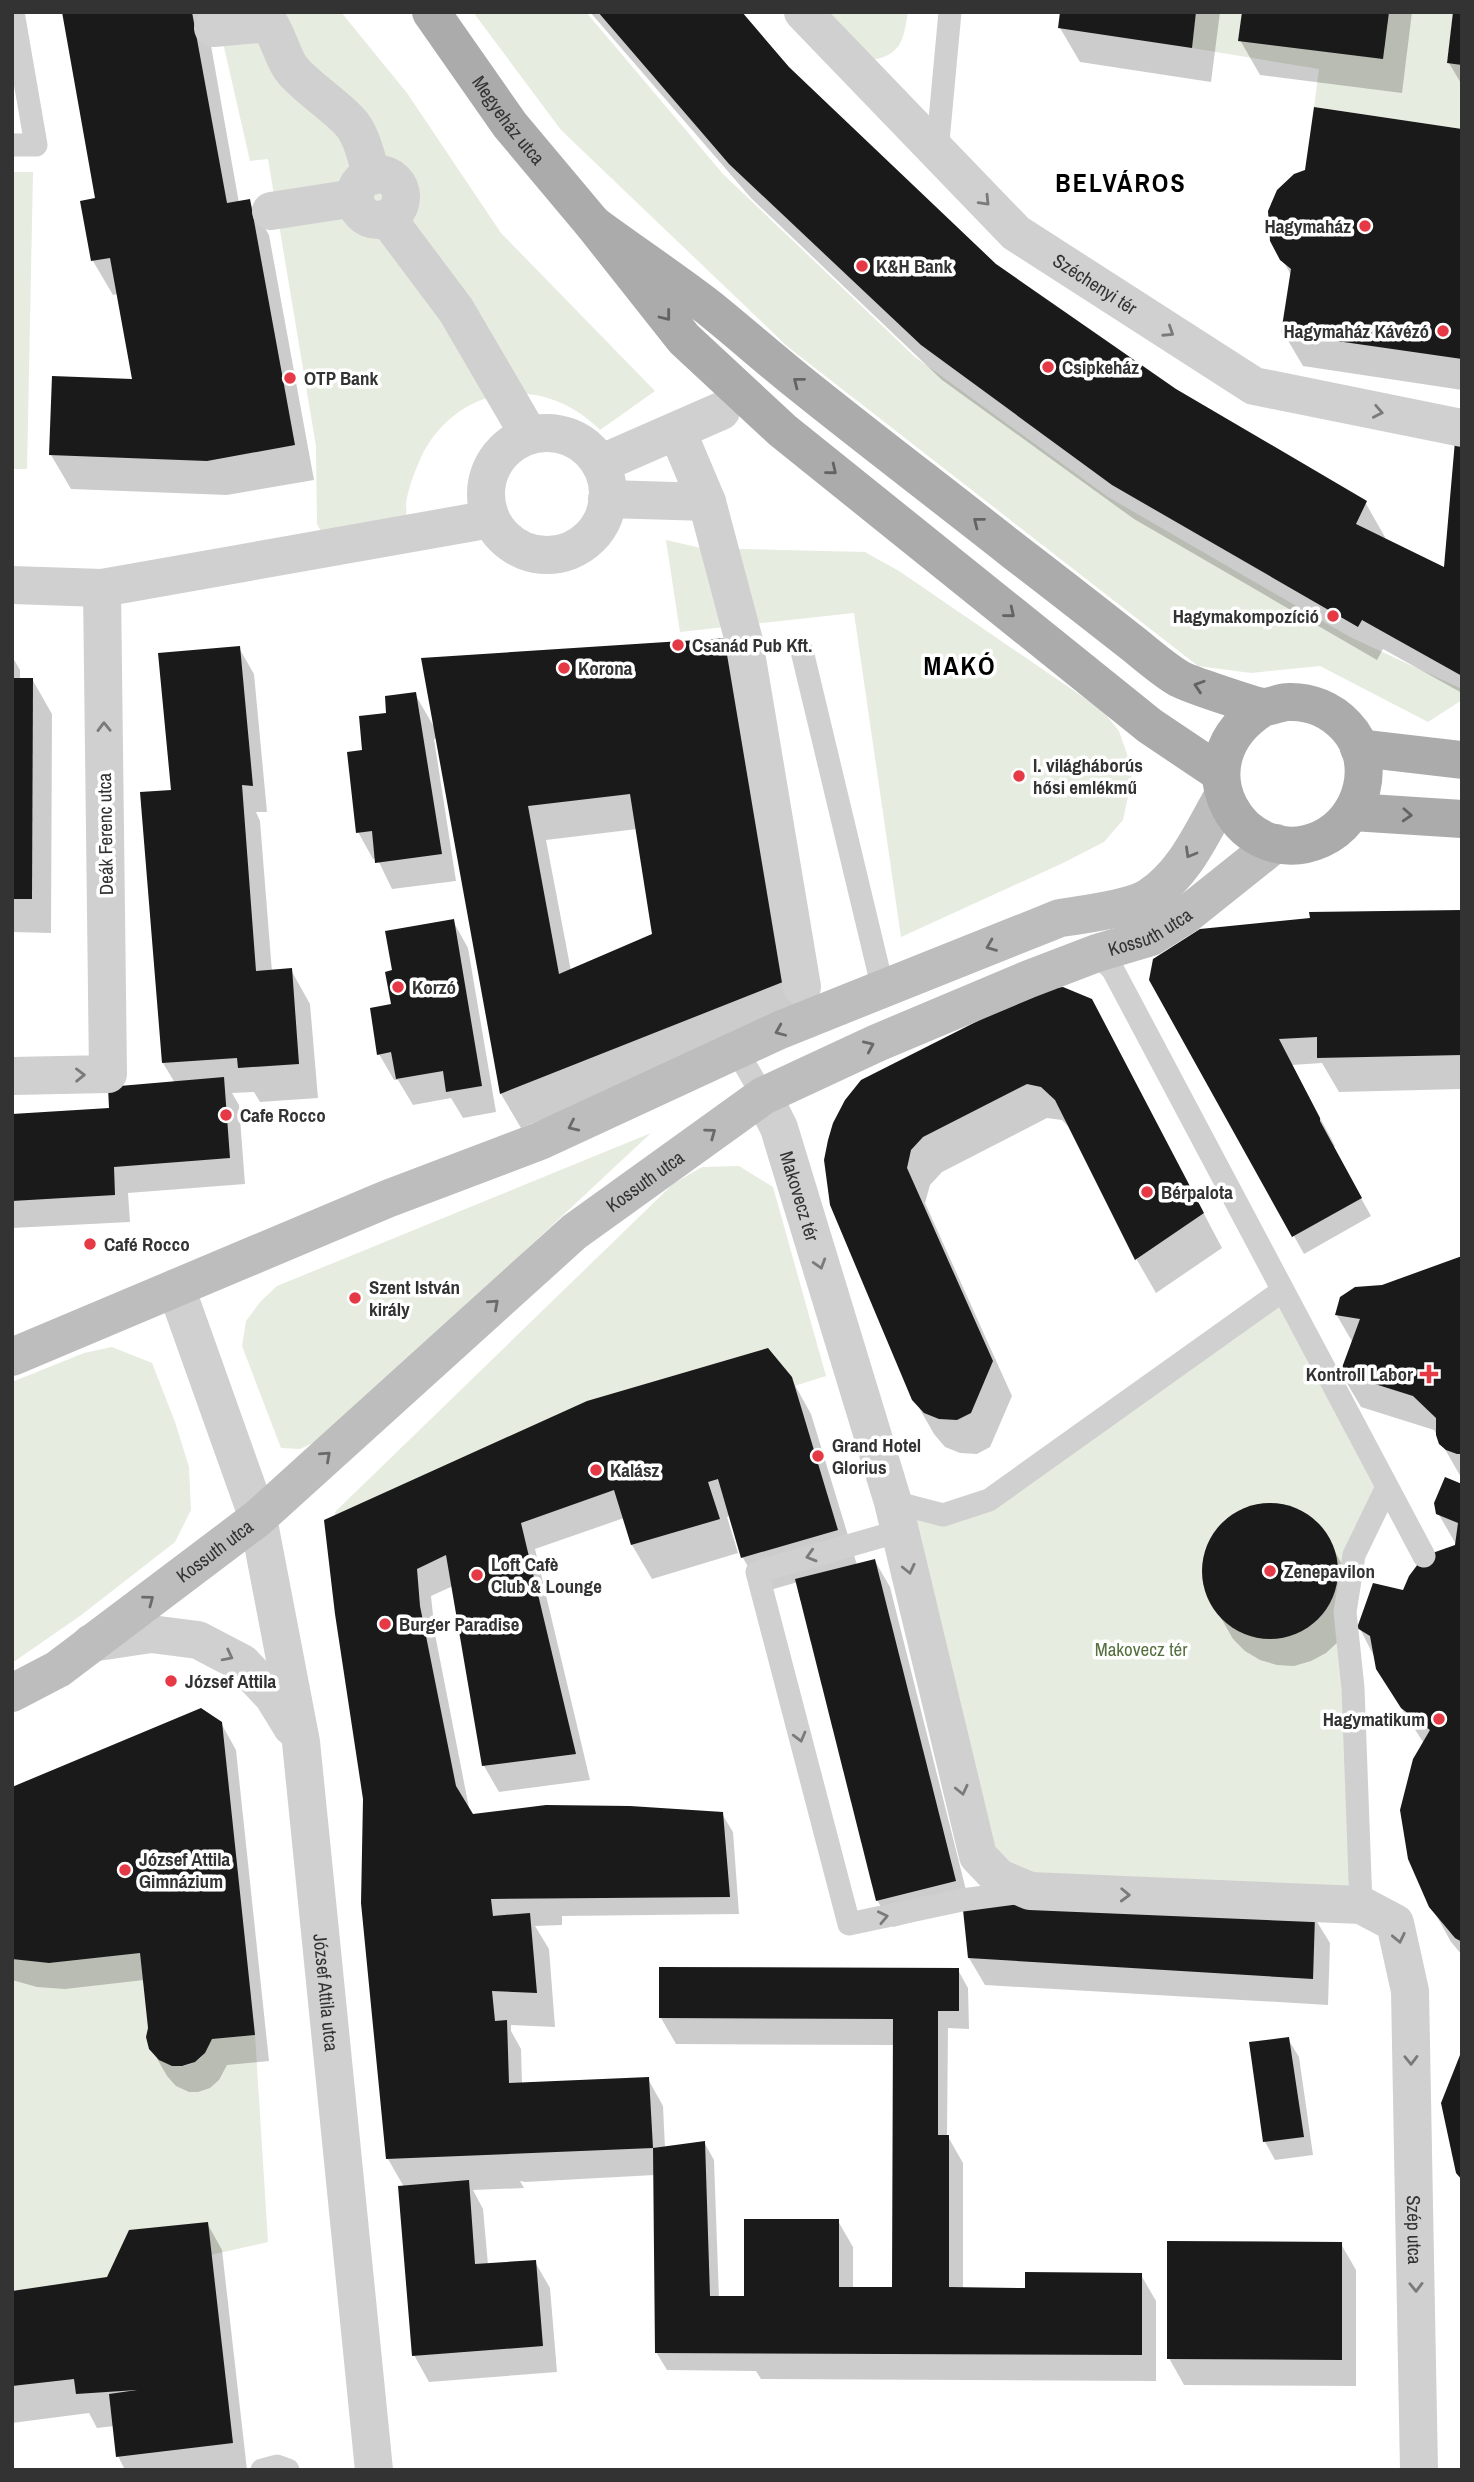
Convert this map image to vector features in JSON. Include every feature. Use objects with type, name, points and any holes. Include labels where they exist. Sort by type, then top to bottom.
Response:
[{"type":"main road","name":"Megyeház utca","points":[[431,12],[510,125],[593,224]]},
{"type":"main road","points":[[593,224],[708,307],[801,384],[1181,680],[1264,707]]},
{"type":"main road","points":[[593,224],[684,340],[782,429],[1222,783]]},
{"type":"main road","points":[[1287,701],[1310,703],[1331,712],[1348,728],[1359,748],[1364,770],[1362,792],[1353,812],[1338,829],[1319,840],[1298,845],[1276,843],[1253,834],[1234,816],[1222,783],[1223,752],[1232,734],[1246,718],[1264,707],[1287,701]]},
{"type":"main road","points":[[1359,748],[1462,760]]},
{"type":"main road","name":"Kossuth utca","points":[[12,1357],[387,1199],[540,1141],[780,1031],[883,989],[1060,918],[1101,912],[1147,899],[1178,873],[1222,783]]},
{"type":"main road","points":[[1353,812],[1462,819]]},
{"type":"main road","name":"Kossuth utca","points":[[12,1693],[58,1669],[258,1518],[574,1232],[763,1096],[877,1043],[1097,953],[1151,937],[1185,915],[1276,843]]},
{"type":"street","name":"Széchenyi tér","points":[[803,12],[1016,233],[1254,386],[1462,428]]},
{"type":"street","points":[[213,29],[269,23],[277,34],[290,68],[318,96],[351,122],[361,142],[363,187]]},
{"type":"street","points":[[271,211],[363,187],[386,177],[398,187],[401,201],[398,208],[387,218],[456,310],[529,435]]},
{"type":"street","points":[[604,482],[677,430],[721,411]]},
{"type":"street","points":[[677,430],[707,502],[744,642],[802,987]]},
{"type":"street","points":[[549,433],[569,437],[587,448],[604,482],[603,518],[592,535],[576,548],[557,554],[537,554],[518,548],[502,536],[491,519],[485,499],[487,478],[496,459],[510,445],[529,435],[549,433]]},
{"type":"street","points":[[604,482],[707,502]]},
{"type":"street","points":[[12,585],[102,588],[491,519]]},
{"type":"street","name":"Deák Ferenc utca","points":[[12,1076],[108,1074],[102,588]]},
{"type":"street","name":"Makovecz tér","points":[[763,1096],[779,1128],[897,1516],[978,1856],[999,1878],[1030,1891]]},
{"type":"street","name":"József Attila utca","points":[[176,1288],[258,1518],[301,1742],[374,2470]]},
{"type":"street","name":"Kossuth utca","points":[[92,1643],[151,1634],[198,1640],[242,1663],[273,1696],[301,1742]]},
{"type":"street","points":[[1030,1891],[1361,1905]]},
{"type":"street","name":"Szép utca","points":[[1361,1905],[1395,1923],[1410,1991],[1419,2470]]},
{"type":"lane","points":[[12,145],[36,145],[13,12]]},
{"type":"lane","points":[[937,152],[950,12]]},
{"type":"lane","points":[[802,651],[883,989]]},
{"type":"lane","points":[[1097,953],[1113,970],[1424,1556]]},
{"type":"lane","points":[[737,1051],[763,1096]]},
{"type":"lane","points":[[1030,1891],[962,1900],[849,1924],[757,1572],[897,1516],[943,1515],[989,1500],[1282,1291]]},
{"type":"lane","points":[[1361,1905],[1353,1688],[1345,1612],[1354,1555],[1387,1487]]},
{"type":"lane","points":[[262,2470],[277,2466],[288,2470]]},
{"type":"green space","points":[[216,12],[341,12],[407,93],[501,233],[655,391],[600,430],[578,412],[555,400],[530,394],[505,394],[482,400],[459,412],[440,429],[423,453],[409,491],[406,515],[397,528],[323,535],[317,524],[316,446],[268,159],[250,161]]},
{"type":"green space","points":[[473,12],[586,12],[723,174],[915,357],[1108,497],[1350,637],[1462,689],[1462,700],[1428,722],[1320,666],[1251,673],[1198,666],[788,347],[561,130]]},
{"type":"green space","points":[[824,12],[908,12],[902,40],[894,51],[868,61]]},
{"type":"green space","points":[[1196,12],[1453,12],[1447,62],[1462,65],[1462,129],[1314,107],[1319,69],[1192,48]]},
{"type":"green space","points":[[12,172],[33,172],[27,469],[12,469]]},
{"type":"green space","points":[[666,540],[701,548],[865,552],[899,571],[1102,710],[1119,731],[1132,778],[1123,820],[1104,842],[901,937],[854,613],[680,632]]},
{"type":"green space","points":[[651,1133],[324,1438],[300,1449],[281,1448],[242,1346],[246,1321],[260,1302],[277,1286]]},
{"type":"green space","points":[[739,1166],[773,1187],[826,1376],[563,1458],[331,1559],[335,1512],[673,1184],[702,1167]]},
{"type":"green space","name":"Makovecz tér","points":[[1282,1291],[1387,1487],[1354,1555],[1361,1905],[999,1878],[893,1502],[943,1515],[989,1500]]},
{"type":"green space","points":[[112,1347],[152,1363],[189,1467],[191,1510],[175,1542],[80,1616],[12,1663],[12,1382],[84,1353]]},
{"type":"green space","points":[[140,1953],[148,2037],[150,2046],[161,2060],[186,2066],[201,2057],[212,2039],[255,2035],[268,2242],[89,2282],[12,2291],[12,1959],[49,1963]]},
{"type":"building","points":[[62,12],[192,12],[227,203],[250,199],[295,445],[207,461],[49,455],[52,376],[132,379],[110,258],[91,261],[80,201],[95,198]]},
{"type":"building","name":"Csipkeház","points":[[598,12],[742,12],[789,67],[996,264],[1176,389],[1367,501],[1356,524],[1444,567],[1455,441],[1462,443],[1462,676],[1362,620],[1358,627],[1112,485],[921,345],[729,164]]},
{"type":"building","points":[[1060,12],[1196,12],[1192,48],[1058,28]]},
{"type":"building","points":[[1242,12],[1389,12],[1383,59],[1238,41]]},
{"type":"building","points":[[1453,12],[1462,12],[1462,65],[1447,63]]},
{"type":"building","name":"Hagymaház","points":[[1314,107],[1462,129],[1462,359],[1281,333],[1291,269],[1280,260],[1270,241],[1268,211],[1277,190],[1294,174],[1305,170]]},
{"type":"building","points":[[728,638],[788,980],[500,1094],[421,658]],"holes":[[[630,794],[652,934],[559,974],[528,806]]]},
{"type":"building","points":[[240,646],[253,786],[242,785],[256,971],[292,968],[299,1064],[238,1068],[237,1058],[162,1063],[140,792],[171,790],[158,653]]},
{"type":"building","points":[[12,678],[33,678],[32,899],[12,899]]},
{"type":"building","points":[[416,692],[442,854],[375,863],[372,831],[356,833],[347,752],[362,750],[359,716],[386,713],[385,696]]},
{"type":"building","points":[[1462,910],[1462,1055],[1317,1058],[1317,1037],[1279,1039],[1362,1198],[1292,1237],[1149,980],[1153,959],[1200,929],[1310,918],[1309,912]]},
{"type":"building","points":[[454,919],[482,1086],[446,1092],[443,1071],[396,1079],[391,1052],[377,1055],[370,1008],[391,1004],[385,972],[392,970],[385,931]]},
{"type":"building","name":"Bérpalota","points":[[1063,987],[1092,999],[1204,1213],[1135,1260],[1055,1100],[1041,1087],[1027,1084],[923,1137],[911,1150],[907,1168],[993,1361],[971,1413],[957,1420],[939,1419],[924,1413],[912,1400],[830,1205],[824,1160],[828,1140],[845,1100],[861,1080],[1039,990]]},
{"type":"building","points":[[224,1077],[230,1158],[114,1167],[115,1195],[12,1201],[12,1114],[109,1108],[108,1087]]},
{"type":"building","points":[[1462,1256],[1462,1454],[1457,1454],[1439,1444],[1436,1418],[1413,1396],[1340,1373],[1360,1319],[1335,1315],[1340,1297],[1355,1287],[1382,1285]]},
{"type":"building","points":[[768,1348],[792,1377],[838,1530],[741,1558],[718,1479],[708,1482],[720,1519],[631,1545],[614,1490],[521,1523],[576,1754],[482,1766],[446,1555],[417,1569],[420,1606],[456,1786],[473,1814],[546,1805],[630,1806],[723,1812],[730,1897],[491,1899],[493,1916],[530,1913],[537,1993],[492,1991],[495,2021],[507,2020],[509,2083],[649,2077],[653,2148],[386,2159],[361,1903],[363,1799],[335,1614],[324,1520],[587,1401]]},
{"type":"building","name":"Hagymatikum","points":[[1445,1477],[1462,1484],[1462,1942],[1455,1938],[1429,1907],[1408,1859],[1400,1810],[1413,1759],[1430,1730],[1401,1708],[1376,1669],[1370,1636],[1357,1628],[1373,1583],[1403,1590],[1409,1576],[1424,1556],[1455,1545],[1458,1523],[1436,1514],[1434,1503]]},
{"type":"building","name":"Zenepavilon","points":[[1270,1503],[1296,1508],[1318,1523],[1333,1545],[1338,1571],[1333,1597],[1318,1619],[1296,1634],[1270,1639],[1244,1634],[1222,1619],[1207,1597],[1202,1571],[1207,1545],[1222,1523],[1244,1508]]},
{"type":"building","points":[[875,1559],[956,1881],[876,1901],[795,1579]]},
{"type":"building","name":"József Attila Gimnázium","points":[[201,1708],[222,1722],[255,2035],[212,2039],[205,2053],[195,2062],[172,2066],[159,2060],[149,2049],[140,1953],[49,1963],[12,1959],[12,1787]]},
{"type":"building","points":[[962,1900],[1315,1915],[1313,1979],[968,1958]]},
{"type":"building","points":[[659,1967],[959,1968],[959,2011],[938,2011],[938,2135],[949,2135],[949,2287],[1025,2288],[1025,2272],[1142,2273],[1142,2355],[655,2353],[653,2148],[705,2141],[710,2296],[744,2296],[744,2219],[839,2219],[839,2287],[892,2287],[893,2019],[659,2018]]},
{"type":"building","points":[[1289,2037],[1304,2137],[1263,2142],[1249,2042]]},
{"type":"building","points":[[1462,2050],[1462,2180],[1456,2173],[1441,2103]]},
{"type":"building","points":[[469,2180],[475,2264],[536,2260],[543,2346],[412,2356],[398,2186]]},
{"type":"building","points":[[208,2222],[233,2443],[116,2457],[109,2394],[137,2390],[76,2394],[74,2379],[12,2386],[12,2291],[107,2277],[129,2230]]},
{"type":"building","points":[[1167,2241],[1342,2242],[1342,2360],[1167,2359]]},
{"type":"place","name":"Hagymaház","points":[[1365,226]]},
{"type":"place","name":"K&H Bank","points":[[862,266]]},
{"type":"place","name":"Hagymaház Kávézó","points":[[1443,331]]},
{"type":"place","name":"Csipkeház","points":[[1048,367]]},
{"type":"place","name":"OTP Bank","points":[[290,378]]},
{"type":"place","name":"Hagymakompozíció","points":[[1333,616]]},
{"type":"place","name":"Csanád Pub Kft.","points":[[678,645]]},
{"type":"place","name":"Korona","points":[[564,668]]},
{"type":"place","name":"I. világháborús hősi emlékmű","points":[[1019,776]]},
{"type":"place","name":"Korzó","points":[[398,987]]},
{"type":"place","name":"Cafe Rocco","points":[[226,1115]]},
{"type":"place","name":"Bérpalota","points":[[1147,1192]]},
{"type":"place","name":"Café Rocco","points":[[90,1244]]},
{"type":"place","name":"Szent István király","points":[[355,1298]]},
{"type":"place","name":"Kontroll Labor","points":[[1429,1374]]},
{"type":"place","name":"Grand Hotel Glorius","points":[[818,1456]]},
{"type":"place","name":"Kalász","points":[[596,1470]]},
{"type":"place","name":"Zenepavilon","points":[[1270,1571]]},
{"type":"place","name":"Loft Cafè Club & Lounge","points":[[477,1575]]},
{"type":"place","name":"Burger Paradise","points":[[385,1624]]},
{"type":"place","name":"József Attila","points":[[171,1681]]},
{"type":"place","name":"Hagymatikum","points":[[1439,1719]]},
{"type":"place","name":"József Attila Gimnázium","points":[[125,1870]]},
{"type":"district","name":"BELVÁROS","points":[[1121,183]]},
{"type":"district","name":"MAKÓ","points":[[960,666]]}]
